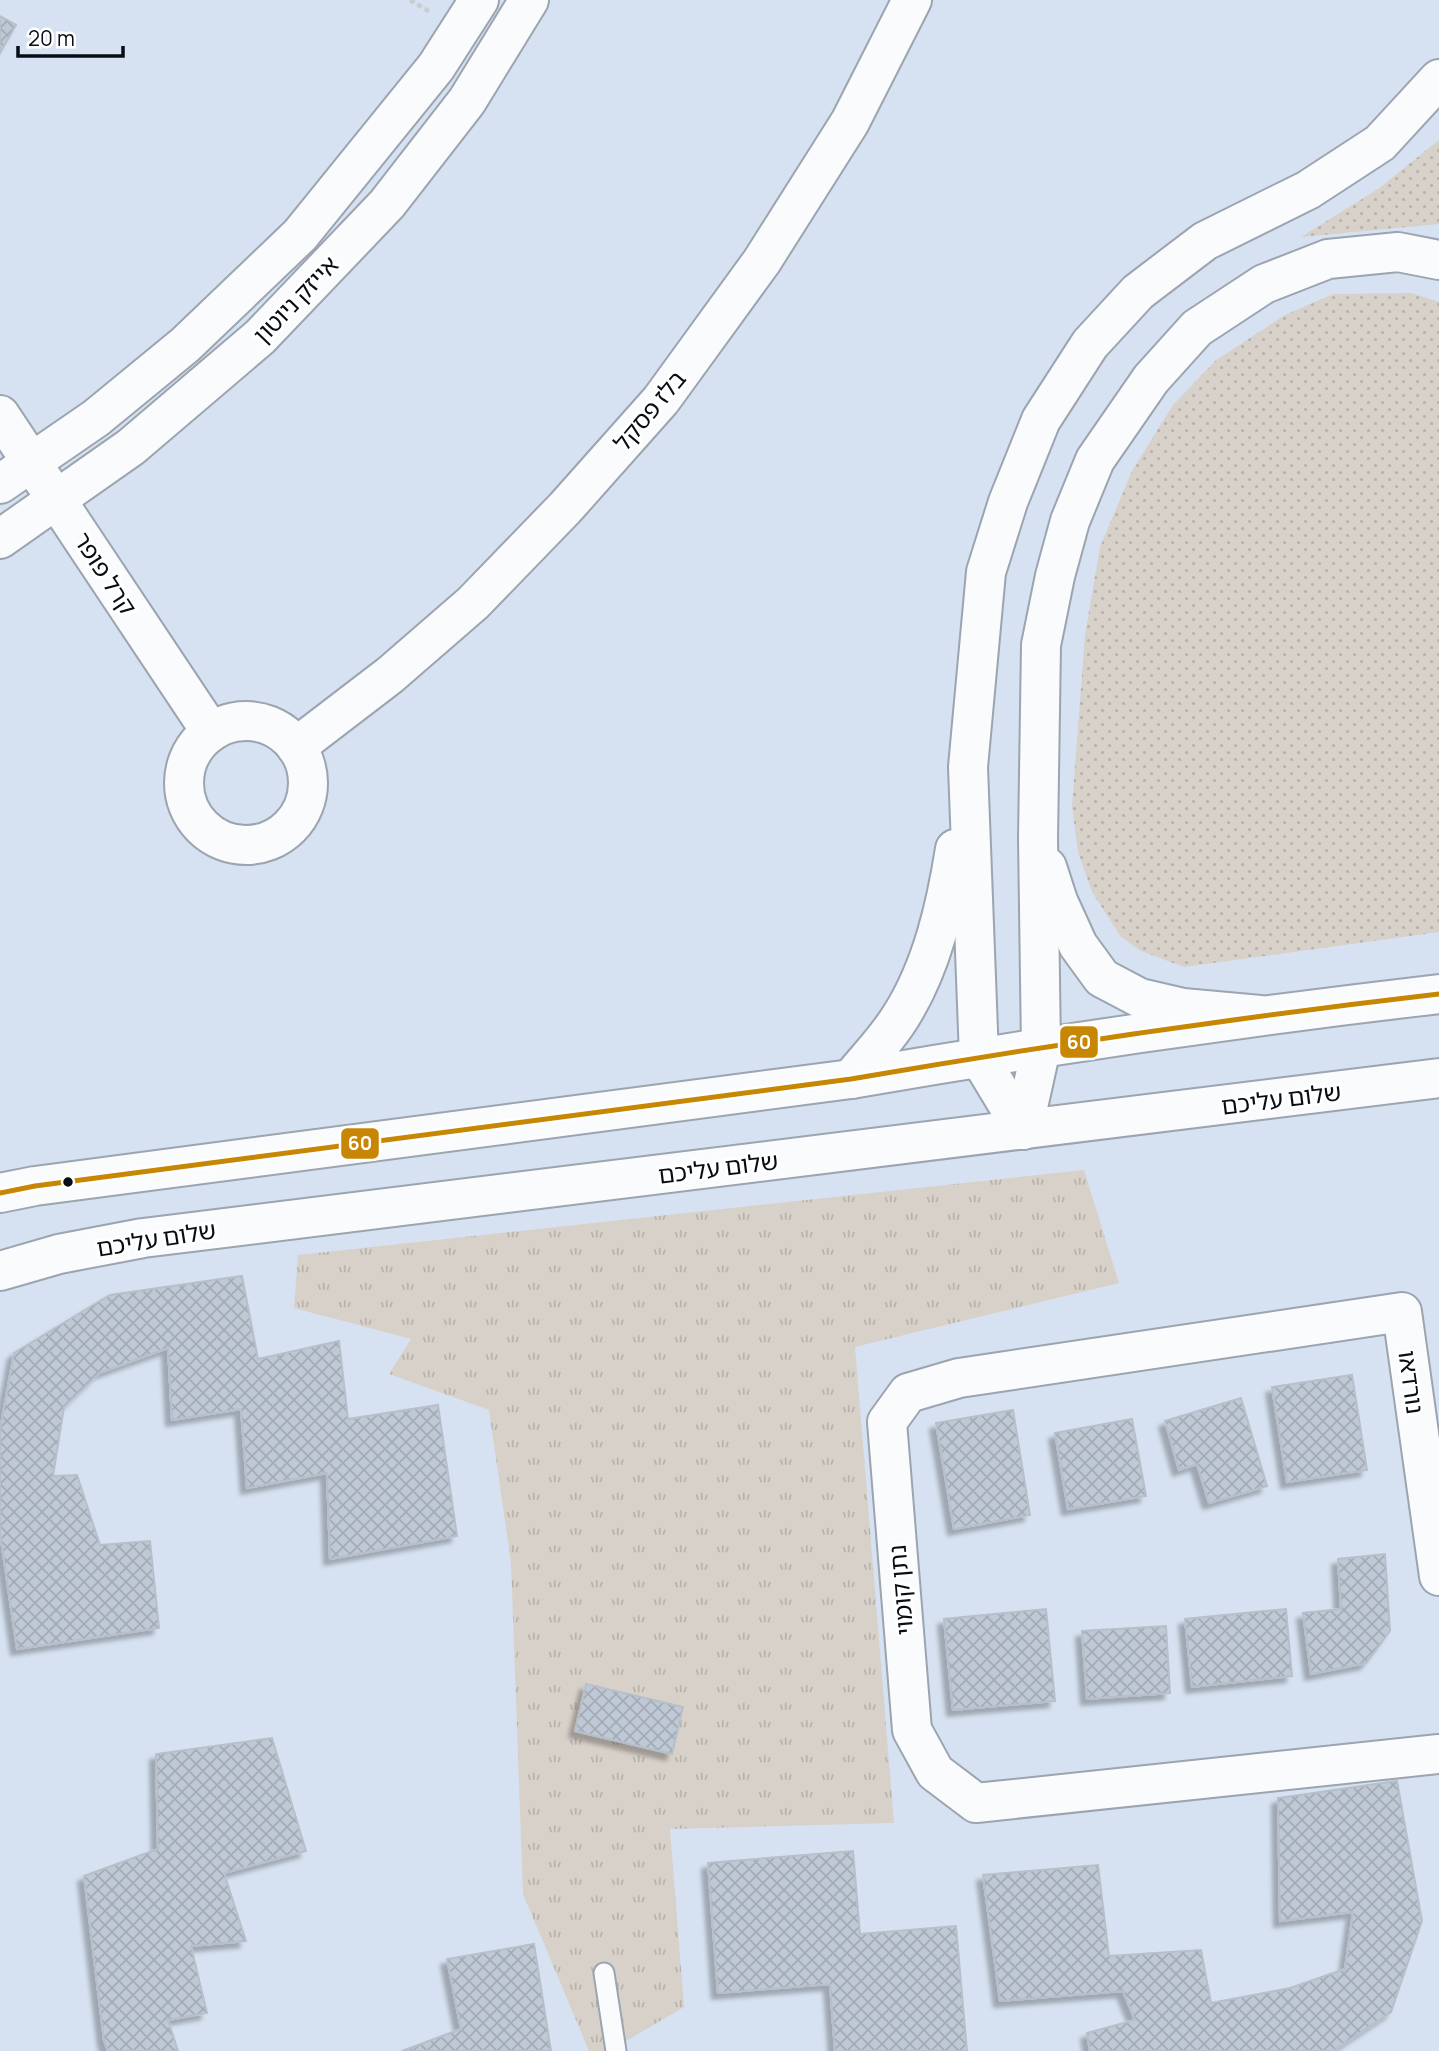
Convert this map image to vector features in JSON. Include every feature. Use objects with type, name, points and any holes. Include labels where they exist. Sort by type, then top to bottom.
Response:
[{"type":"main road","name":"אייזק ניוטון","points":[[0,484],[96,418],[185,345],[300,235],[436,67],[478,0]]},
{"type":"main road","name":"אייזק ניוטון","points":[[0,539],[131,447],[260,337],[378,214],[467,101],[529,0]]},
{"type":"main road","name":"בלז פסקל","points":[[296,747],[390,675],[473,603],[565,508],[661,400],[762,261],[843,134],[912,0]]},
{"type":"main road","points":[[851,1079],[900,1017],[920,980],[947,896],[968,767],[986,572],[1008,502],[1041,420],[1090,344],[1138,292],[1205,242],[1308,190],[1380,143],[1439,79]]},
{"type":"main road","points":[[1023,1130],[1041,1048],[1038,838],[1041,645],[1070,521],[1096,460],[1151,379],[1197,328],[1264,284],[1328,258],[1398,252],[1439,260]]},
{"type":"main road","name":"קרל פופר","points":[[0,415],[211,732]]},
{"type":"main road","points":[[247,720],[271,725],[291,739],[296,747],[304,759],[309,784],[304,807],[290,828],[270,841],[246,845],[222,840],[201,827],[188,806],[183,783],[188,759],[202,738],[222,725],[247,720]]},
{"type":"main road","points":[[968,767],[979,1057],[1023,1130]]},
{"type":"main road","points":[[1038,838],[1058,901],[1078,945],[1102,978],[1140,998],[1183,1008],[1260,1014]]},
{"type":"main road","points":[[12,1187],[851,1079],[1260,1014],[1439,994]]},
{"type":"main road","name":"שלום עליכם","points":[[0,1271],[59,1254],[143,1238],[1439,1078]]},
{"type":"main road","name":"נורדאו","points":[[1402,1312],[1439,1576]]},
{"type":"main road","name":"נתן קומוי","points":[[1402,1312],[959,1378],[908,1393],[887,1422],[912,1730],[935,1772],[976,1803],[1439,1754]]},
{"type":"lane","points":[[604,1973],[616,2051]]},
{"type":"green space","points":[[1439,140],[1439,224],[1301,237],[1378,189]]},
{"type":"green space","points":[[1412,293],[1439,302],[1439,932],[1184,967],[1141,951],[1121,937],[1092,892],[1078,852],[1072,806],[1085,635],[1100,547],[1132,471],[1173,405],[1215,361],[1285,315],[1333,294]]},
{"type":"green space","points":[[1084,1170],[1119,1283],[855,1347],[894,1823],[670,1829],[684,2007],[609,2051],[589,2051],[523,1894],[511,1563],[489,1410],[389,1374],[411,1339],[294,1308],[298,1255]]},
{"type":"building","points":[[0,16],[16,25],[0,53]]},
{"type":"building","points":[[242,1276],[258,1359],[339,1341],[348,1419],[438,1405],[457,1536],[330,1559],[327,1473],[247,1488],[241,1409],[172,1420],[168,1348],[99,1373],[64,1407],[53,1476],[77,1475],[100,1545],[150,1541],[159,1628],[17,1649],[0,1533],[0,1430],[14,1353],[110,1295]]},
{"type":"building","points":[[1352,1375],[1367,1470],[1287,1482],[1272,1387]]},
{"type":"building","points":[[1241,1398],[1267,1486],[1209,1503],[1197,1464],[1179,1470],[1165,1421]]},
{"type":"building","points":[[1013,1410],[1030,1515],[954,1529],[936,1423]]},
{"type":"building","points":[[1132,1419],[1146,1496],[1068,1509],[1055,1433]]},
{"type":"building","points":[[1385,1554],[1390,1631],[1366,1663],[1311,1674],[1303,1613],[1341,1609],[1338,1559]]},
{"type":"building","points":[[1046,1609],[1055,1701],[953,1710],[944,1619]]},
{"type":"building","points":[[1286,1609],[1292,1676],[1192,1687],[1185,1619]]},
{"type":"building","points":[[1166,1626],[1170,1693],[1087,1699],[1082,1631]]},
{"type":"building","points":[[586,1684],[683,1707],[672,1754],[575,1731]]},
{"type":"building","points":[[272,1738],[306,1851],[224,1873],[246,1941],[191,1946],[207,2013],[168,2020],[178,2051],[108,2051],[104,2040],[84,1876],[158,1849],[156,1754]]},
{"type":"building","points":[[1397,1781],[1422,1921],[1391,2012],[1333,2051],[1090,2051],[1087,2033],[1135,2020],[1123,1991],[1000,2001],[983,1875],[1098,1865],[1109,1956],[1201,1950],[1211,2003],[1290,1988],[1345,1969],[1353,1912],[1280,1921],[1278,1798]]},
{"type":"building","points":[[853,1851],[860,1934],[956,1926],[967,2051],[835,2051],[830,1984],[718,1993],[708,1863]]},
{"type":"building","points":[[534,1944],[551,2051],[402,2051],[461,2029],[447,1959]]},
{"type":"transit line","name":"60","points":[[0,1193],[35,1186],[851,1079],[1144,1032],[1439,994]]}]
